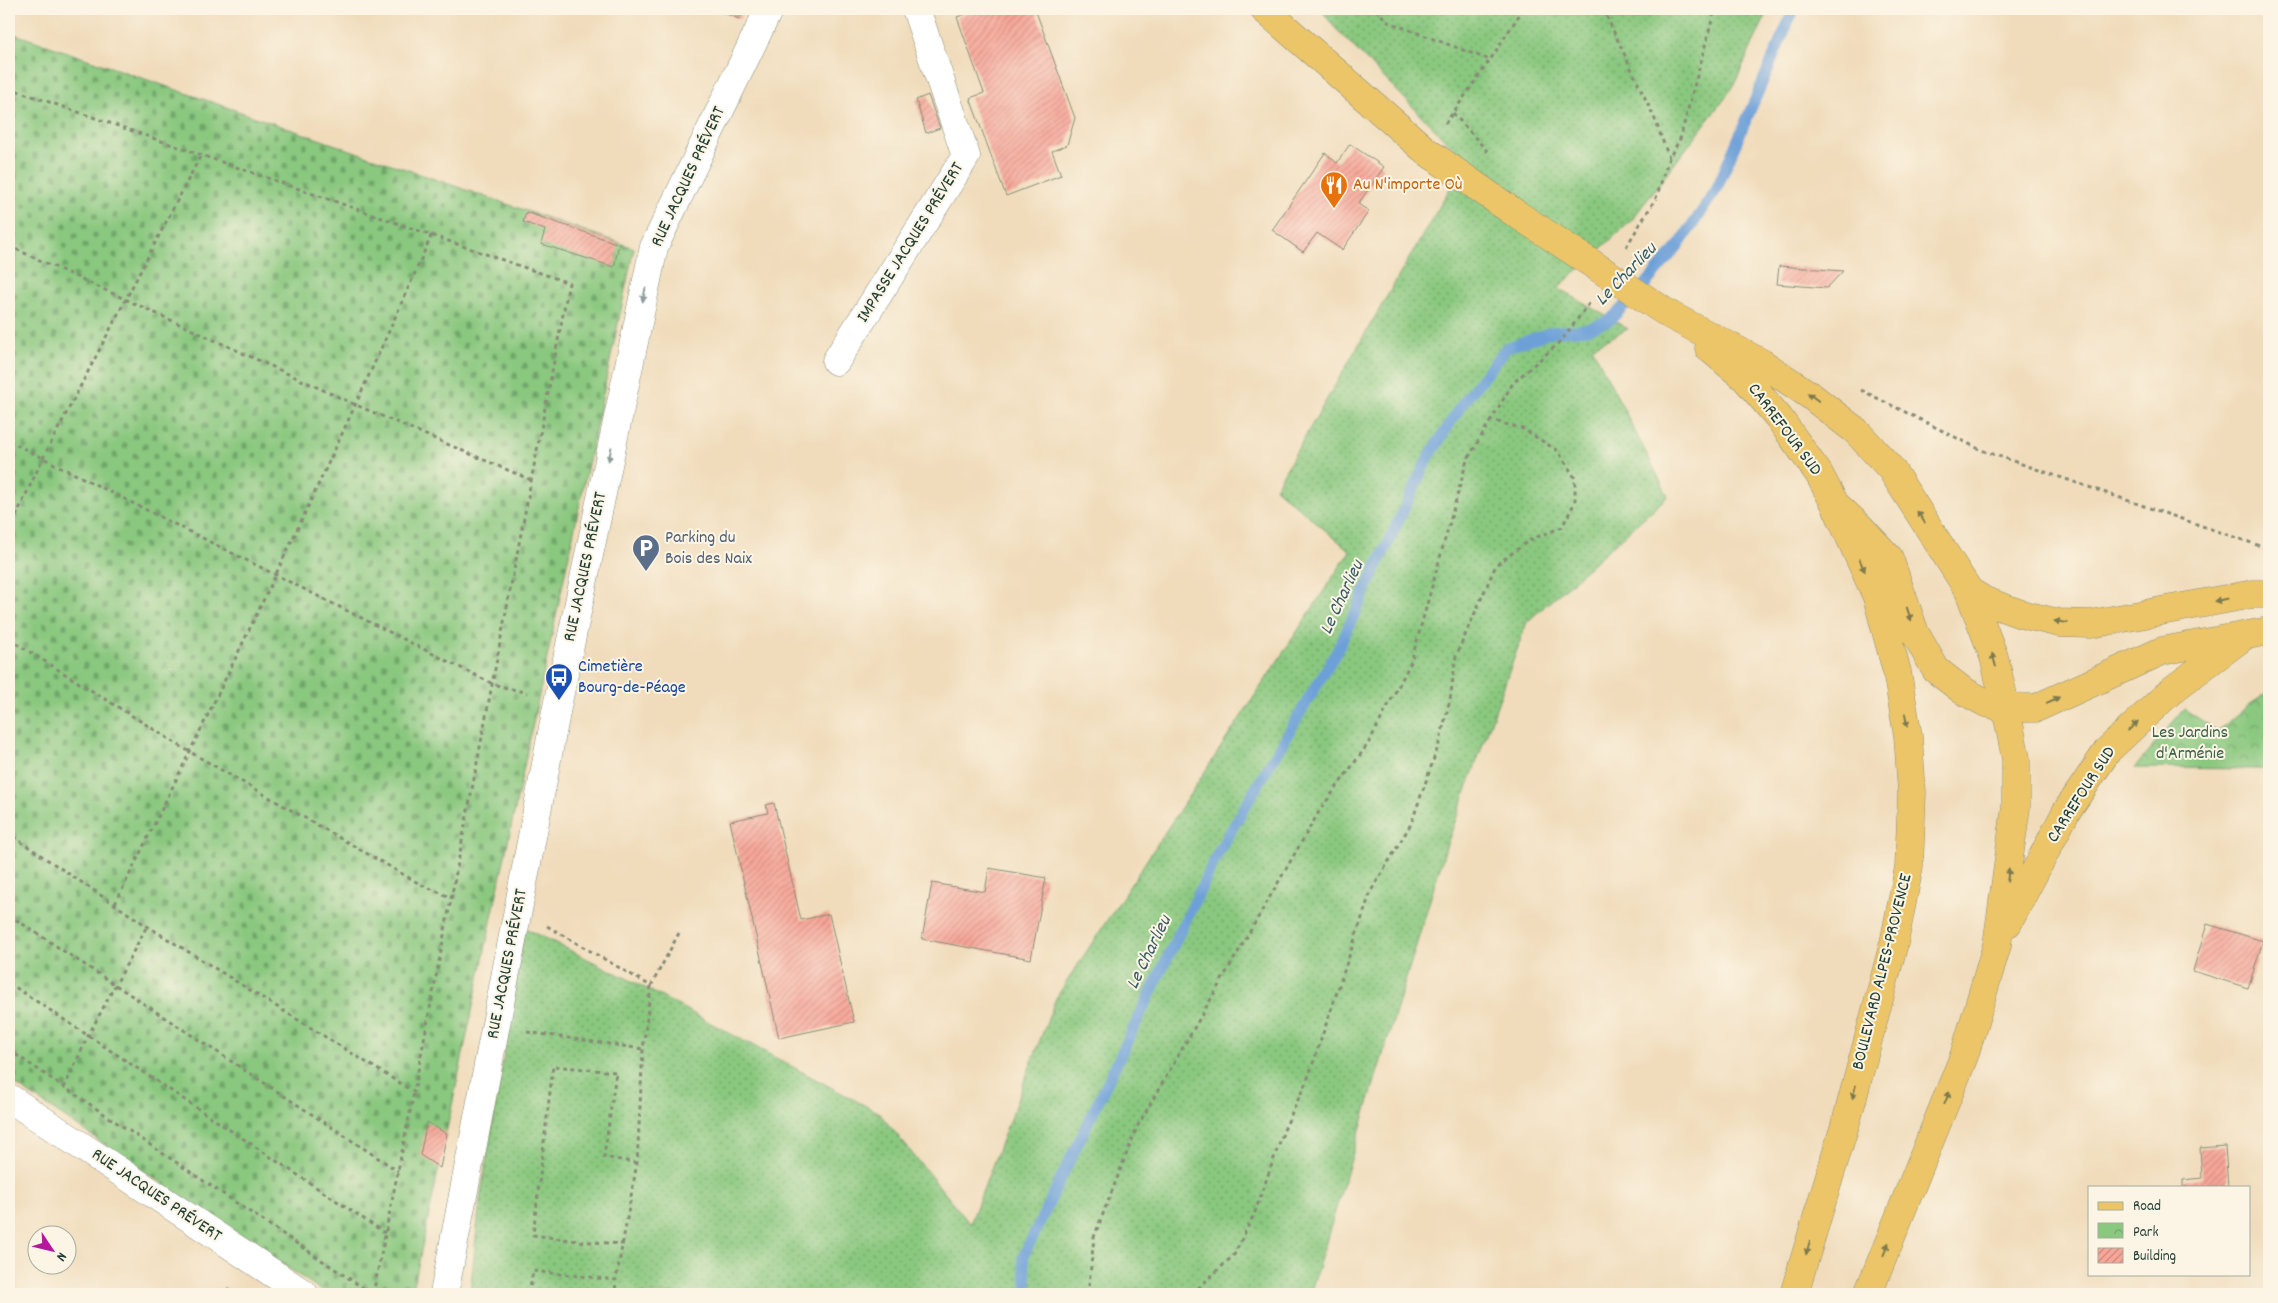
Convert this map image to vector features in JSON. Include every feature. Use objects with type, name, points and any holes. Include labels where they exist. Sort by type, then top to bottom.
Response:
[{"type":"main road","points":[[1264,9],[1426,151],[1512,211],[1670,315]]},
{"type":"main road","name":"CARREFOUR SUD","points":[[1670,315],[1750,385],[1779,418],[1808,458],[1835,504],[1860,526],[1889,558],[1915,633],[1936,670],[1962,690],[1986,703],[2006,708],[2036,708],[2162,651],[2258,633]]},
{"type":"main road","name":"CARREFOUR SUD","points":[[1670,315],[1762,363],[1812,396],[1856,431],[1890,469],[1969,591],[1994,657],[2006,708]]},
{"type":"main road","name":"BOULEVARD ALPES-PROVENCE","points":[[1794,1294],[1855,1086],[1894,944],[1909,866],[1911,782],[1908,736],[1897,672],[1877,597],[1835,504]]},
{"type":"main road","name":"CARREFOUR SUD","points":[[1969,591],[1985,600],[2021,614],[2059,622],[2090,624],[2252,594],[2269,594]]},
{"type":"main road","name":"CARREFOUR SUD","points":[[1997,945],[2066,812],[2108,750],[2172,690],[2258,633]]},
{"type":"main road","points":[[1868,1294],[1964,1056],[1997,945],[2016,807],[2016,758],[2006,708]]},
{"type":"street","name":"RUE JACQUES PRÉVERT","points":[[444,1294],[558,702],[654,247],[769,9]]},
{"type":"street","name":"IMPASSE JACQUES PRÉVERT","points":[[836,361],[966,156],[916,9]]},
{"type":"street","name":"RUE JACQUES PRÉVERT","points":[[9,1098],[304,1294]]},
{"type":"path","points":[[1376,9],[1388,22],[1490,60]]},
{"type":"path","points":[[1492,156],[1453,112],[1523,9]]},
{"type":"path","points":[[1603,9],[1654,117],[1669,158]]},
{"type":"path","points":[[1622,254],[1656,198],[1669,158],[1680,139],[1715,9]]},
{"type":"path","points":[[9,88],[570,283],[494,684],[373,1294],[9,1050]]},
{"type":"path","points":[[9,531],[43,458],[201,155]]},
{"type":"path","points":[[114,904],[276,574],[356,405],[432,234]]},
{"type":"path","points":[[9,246],[356,405],[532,480]]},
{"type":"path","points":[[1088,1294],[1094,1237],[1137,1127],[1320,810],[1368,744],[1411,662],[1468,460],[1513,383],[1560,341],[1593,298]]},
{"type":"path","points":[[1852,386],[1981,450],[2269,549]]},
{"type":"path","points":[[1192,1294],[1234,1255],[1255,1212],[1284,1130],[1308,1078],[1371,892],[1411,824],[1441,735],[1450,700],[1456,656],[1496,565],[1530,540],[1562,527],[1575,502],[1575,478],[1558,452],[1523,428],[1491,420]]},
{"type":"path","points":[[9,441],[494,684]]},
{"type":"path","points":[[9,639],[190,752],[420,884],[452,898]]},
{"type":"path","points":[[9,834],[147,926],[414,1092]]},
{"type":"path","points":[[518,909],[651,986]]},
{"type":"path","points":[[9,915],[398,1170]]},
{"type":"path","points":[[64,1088],[88,1036],[147,926]]},
{"type":"path","points":[[614,1294],[637,1163],[643,1049],[651,986],[680,931]]},
{"type":"path","points":[[9,982],[385,1233]]},
{"type":"path","points":[[495,1028],[643,1049]]},
{"type":"path","points":[[624,1244],[577,1241],[533,1235],[554,1066],[616,1072],[604,1157],[637,1163]]},
{"type":"path","points":[[530,1294],[533,1272],[616,1280]]},
{"type":"green space","points":[[1321,9],[1769,9],[1733,87],[1631,221],[1558,288],[1628,329],[1592,347],[1668,496],[1527,622],[1447,844],[1310,1294],[470,1294],[480,1200],[525,928],[632,981],[879,1113],[970,1224],[1056,998],[1350,551],[1275,488],[1466,161],[1335,28]]},
{"type":"green space","points":[[9,32],[634,248],[412,1294],[327,1294],[9,1080]]},
{"type":"green space","name":"Les Jardins d'Arménie","points":[[2269,692],[2269,769],[2135,768],[2184,709],[2218,731],[2249,705]]},
{"type":"building","points":[[716,9],[744,9],[739,19]]},
{"type":"building","points":[[980,9],[1035,9],[1075,118],[1067,145],[1052,151],[1061,175],[1006,196],[970,98],[984,93],[957,17]]},
{"type":"building","points":[[928,95],[940,128],[926,133],[916,100]]},
{"type":"building","points":[[1350,144],[1384,167],[1358,204],[1369,211],[1342,250],[1317,233],[1303,252],[1272,230],[1325,153],[1337,163]]},
{"type":"building","points":[[526,212],[619,244],[614,267],[541,244],[545,230],[523,222]]},
{"type":"building","points":[[1779,266],[1843,271],[1827,288],[1777,284]]},
{"type":"building","points":[[774,803],[801,920],[829,914],[854,1022],[779,1038],[730,821],[768,813],[766,805]]},
{"type":"building","points":[[989,868],[1046,878],[1031,959],[922,939],[932,883],[985,892]]},
{"type":"building","points":[[2207,924],[2263,941],[2248,988],[2193,971]]},
{"type":"building","points":[[427,1122],[447,1134],[440,1168],[420,1155]]},
{"type":"building","points":[[2225,1146],[2228,1186],[2183,1186],[2183,1180],[2202,1178],[2200,1148]]},
{"type":"building","points":[[228,1288],[231,1294],[219,1294]]},
{"type":"waterway","name":"Le Charlieu","points":[[1028,1294],[1023,1257],[1220,849],[1338,649],[1427,460],[1462,404],[1506,348],[1551,332],[1587,329],[1609,321],[1644,286],[1679,245],[1716,190],[1794,9]]},
{"type":"place","name":"Au N'importe Où","points":[[1334,209]]},
{"type":"place","name":"Parking du Bois des Naix","points":[[646,572]]},
{"type":"place","name":"Cimetière Bourg-de-Péage","points":[[559,701]]}]
